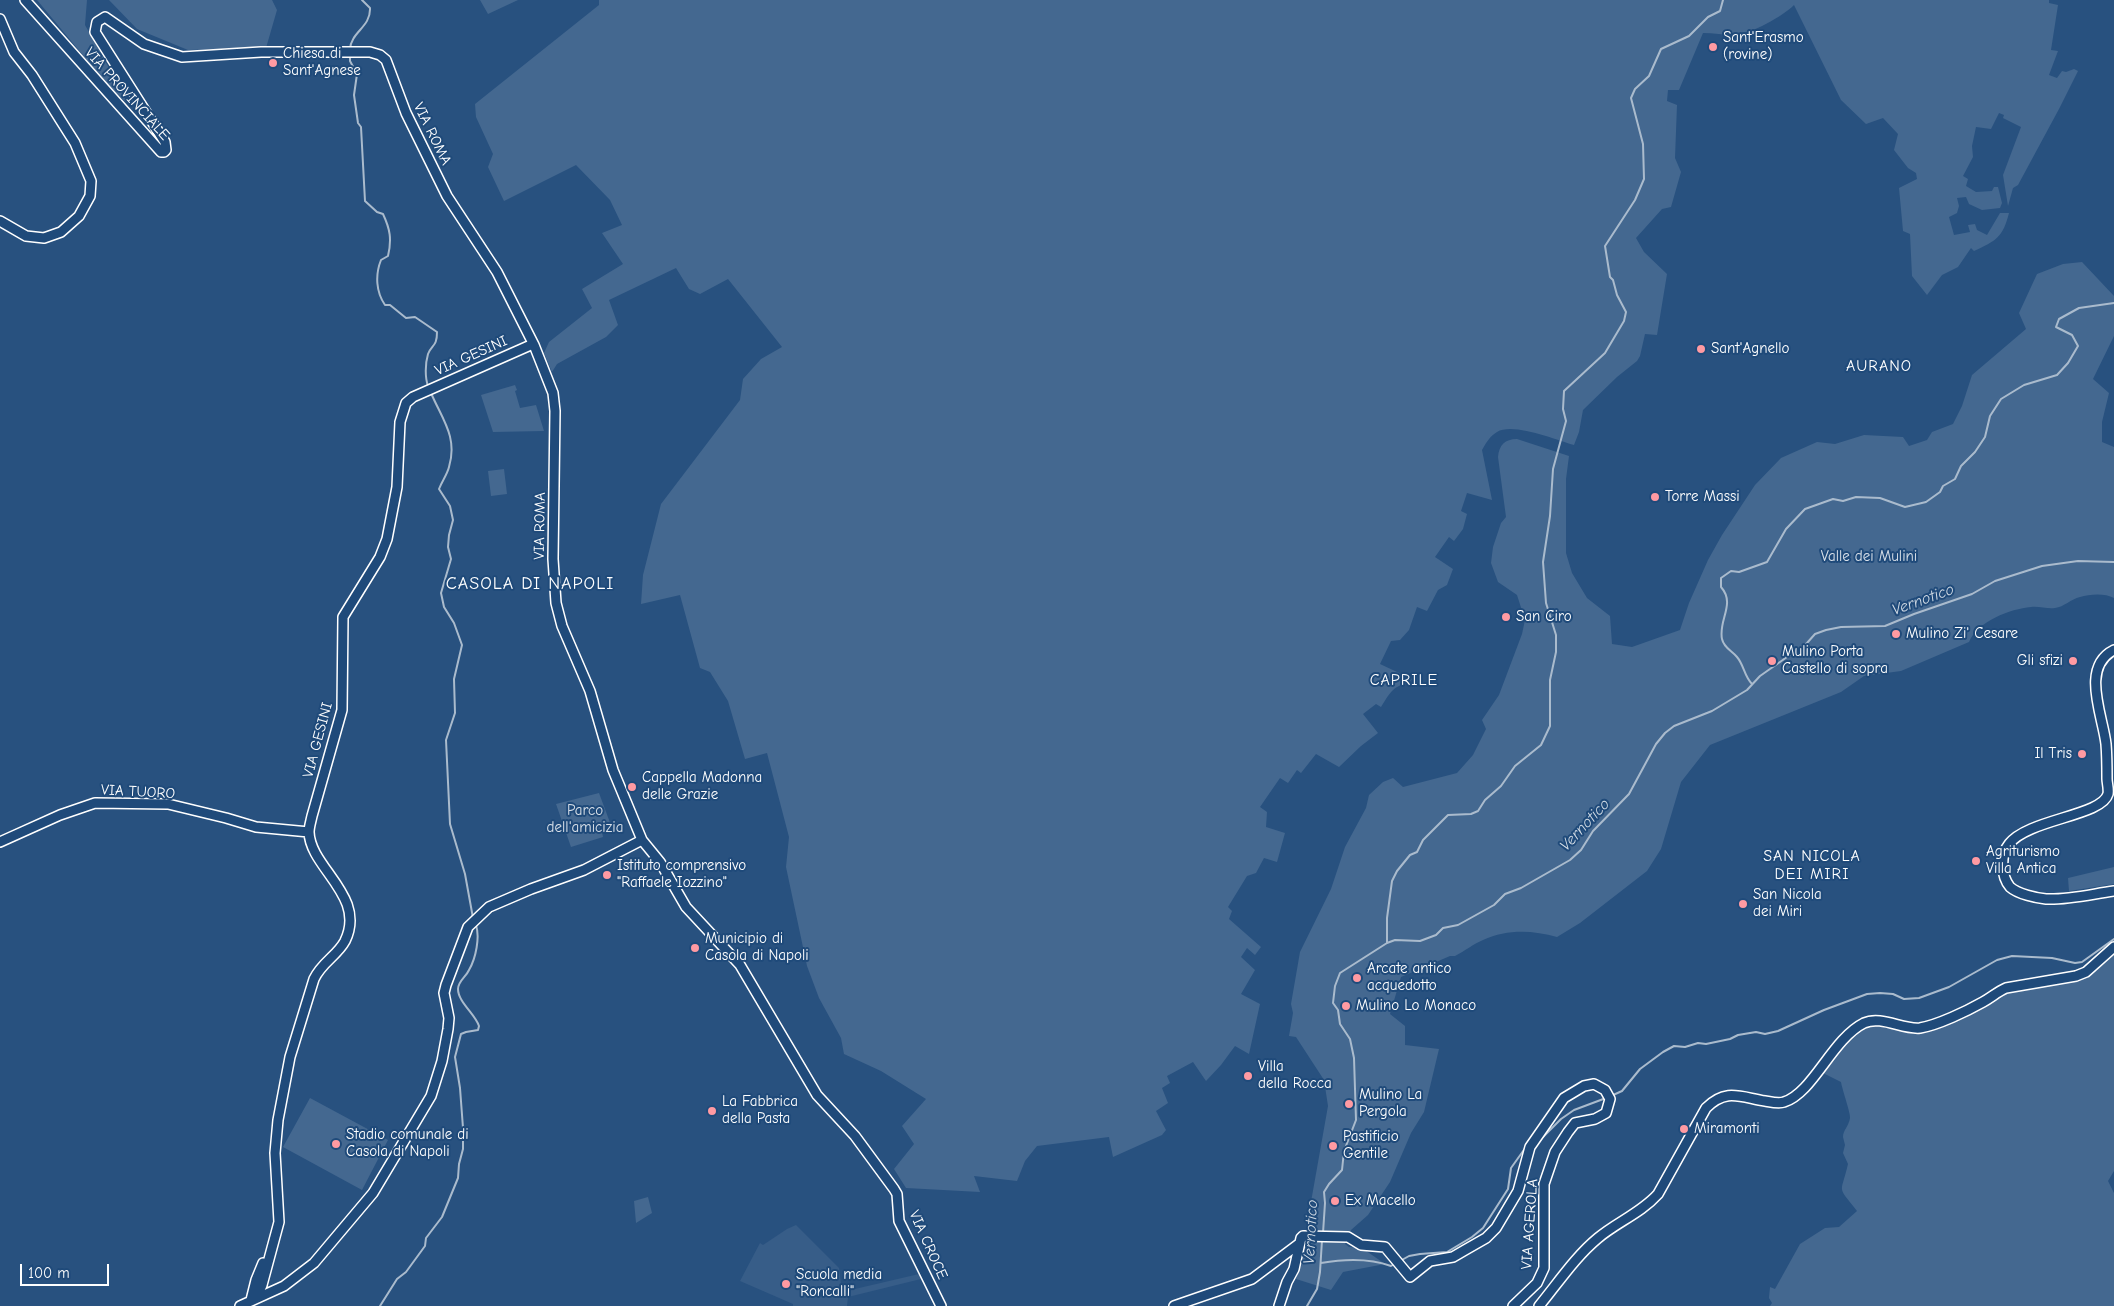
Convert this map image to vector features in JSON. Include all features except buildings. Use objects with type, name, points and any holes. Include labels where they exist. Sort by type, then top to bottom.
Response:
[{"type":"street","name":"VIA PROVINCIALE","points":[[25,0],[161,152],[166,150],[165,142],[95,32],[97,22],[105,17],[144,44],[182,57],[261,52],[332,52]]},
{"type":"street","points":[[0,20],[14,52],[32,74],[75,143],[91,181],[90,196],[79,216],[60,232],[44,238],[26,236],[0,221]]},
{"type":"street","name":"VIA ROMA","points":[[332,52],[370,52],[380,55],[386,60],[406,113],[447,196],[497,272],[533,344],[555,401],[553,559],[556,603],[562,626],[590,691],[613,770],[642,840],[660,862],[686,907],[740,965],[817,1095],[855,1136],[897,1194]]},
{"type":"street","name":"VIA GESINI","points":[[309,832],[342,710],[343,617],[380,557],[387,539],[397,487],[400,422],[406,403],[413,397],[451,379],[533,344]]},
{"type":"street","points":[[2114,650],[2107,653],[2101,662],[2095,682],[2106,745],[2108,794],[2102,803],[2092,809],[2041,824],[2019,836],[2009,844],[2003,855],[2003,873],[2011,887],[2026,895],[2044,899],[2114,891]]},
{"type":"street","name":"VIA TUORO","points":[[0,842],[60,815],[95,803],[168,804],[256,827],[309,832]]},
{"type":"street","points":[[253,1299],[262,1285],[279,1222],[274,1153],[278,1120],[290,1058],[314,979],[320,967],[338,951],[345,940],[348,928],[349,915],[346,899],[312,844],[309,832]]},
{"type":"street","points":[[240,1305],[284,1286],[314,1263],[373,1193],[431,1096],[442,1061],[448,1029],[449,1018],[444,993],[468,927],[489,907],[531,889],[584,870],[642,840]]},
{"type":"street","points":[[1539,1306],[1583,1252],[1600,1237],[1647,1206],[1658,1194],[1706,1108],[1716,1098],[1727,1095],[1783,1103],[1795,1097],[1808,1085],[1839,1044],[1857,1027],[1867,1022],[1878,1021],[1908,1028],[1920,1028],[1935,1024],[1984,1001],[1995,992],[2006,988],[2067,978],[2086,972],[2114,947]]},
{"type":"street","name":"VIA AGEROLA","points":[[1279,1306],[1295,1264],[1300,1238],[1307,1235],[1348,1237],[1361,1245],[1385,1248],[1390,1251],[1410,1277],[1430,1261],[1452,1257],[1486,1238],[1496,1228],[1514,1200],[1530,1147],[1564,1098],[1584,1086],[1594,1084],[1605,1090],[1610,1099],[1609,1108],[1606,1113],[1595,1119],[1575,1123],[1555,1152],[1544,1184],[1544,1268],[1537,1283],[1513,1306]]},
{"type":"street","name":"VIA CROCE","points":[[897,1194],[899,1221],[941,1306]]},
{"type":"street","points":[[240,1305],[256,1280],[263,1264],[279,1210]]},
{"type":"street","points":[[1174,1306],[1257,1277],[1300,1243]]},
{"type":"street","points":[[1282,1258],[1287,1257],[1295,1264]]},
{"type":"street","points":[[253,1299],[256,1280]]},
{"type":"shaded area","points":[[796,1225],[839,1268],[842,1292],[919,1274],[921,1279],[848,1297],[847,1306],[793,1306],[793,1304],[740,1281],[760,1243],[763,1245]]},
{"type":"green space","points":[[37,0],[87,0],[85,25],[130,106],[106,83]]},
{"type":"green space","points":[[109,0],[272,0],[277,10],[266,48],[188,50],[137,29]]},
{"type":"green space","points":[[480,0],[518,0],[488,14]]},
{"type":"green space","points":[[599,0],[2049,0],[2049,3],[2058,5],[2051,50],[2058,51],[2049,75],[2057,78],[2062,71],[2066,72],[2074,69],[2078,71],[2018,185],[2013,188],[2008,206],[2003,175],[2021,127],[2003,118],[2004,115],[1999,113],[1991,129],[1976,127],[1972,146],[1973,157],[1963,176],[1968,179],[1966,186],[1976,192],[1992,191],[1994,187],[1998,187],[2002,203],[2000,208],[1982,210],[1969,204],[1966,197],[1957,198],[1959,206],[1957,213],[1949,217],[1954,235],[1970,232],[1968,225],[1975,224],[1977,230],[1987,235],[2000,213],[2009,213],[2007,221],[1998,237],[1974,251],[1971,248],[1958,267],[1942,275],[1927,295],[1912,276],[1910,234],[1903,231],[1899,188],[1917,179],[1916,173],[1908,168],[1894,150],[1898,134],[1883,118],[1866,124],[1841,100],[1794,5],[1766,24],[1742,34],[1703,33],[1679,90],[1668,90],[1667,101],[1677,105],[1675,158],[1681,172],[1671,207],[1662,209],[1636,238],[1644,252],[1667,274],[1657,335],[1645,334],[1637,361],[1617,377],[1583,410],[1579,432],[1574,445],[1524,430],[1513,429],[1504,429],[1490,438],[1482,450],[1492,500],[1467,493],[1461,511],[1467,514],[1463,529],[1454,541],[1449,537],[1435,557],[1453,569],[1447,585],[1438,590],[1427,611],[1417,607],[1409,630],[1400,640],[1391,641],[1380,664],[1412,679],[1407,684],[1394,689],[1381,707],[1376,704],[1363,714],[1378,733],[1339,767],[1316,754],[1301,773],[1297,770],[1288,783],[1280,778],[1260,807],[1267,812],[1266,827],[1285,833],[1277,862],[1264,858],[1256,873],[1247,876],[1228,907],[1232,911],[1229,919],[1261,947],[1255,955],[1247,948],[1241,957],[1255,970],[1241,994],[1260,1004],[1249,1054],[1235,1046],[1206,1081],[1193,1062],[1167,1076],[1170,1083],[1162,1088],[1168,1103],[1156,1111],[1166,1130],[1162,1135],[1113,1157],[1109,1137],[1037,1146],[1025,1161],[1017,1181],[974,1176],[980,1192],[906,1188],[894,1169],[914,1144],[902,1126],[926,1099],[881,1071],[844,1054],[841,1038],[819,998],[807,966],[786,867],[789,837],[767,753],[745,759],[728,701],[710,672],[700,668],[680,595],[641,604],[643,575],[661,504],[740,400],[743,379],[761,359],[782,347],[728,279],[700,294],[689,289],[676,268],[609,300],[618,325],[606,337],[557,364],[552,372],[544,353],[549,342],[592,308],[582,289],[623,264],[602,233],[622,225],[610,200],[576,165],[504,201],[488,167],[493,154],[476,117],[475,104],[599,5]]},
{"type":"green space","name":"Valle dei Mulini","points":[[2082,262],[2114,296],[2114,336],[2093,379],[2109,393],[2102,422],[2102,442],[2114,447],[2114,598],[2102,595],[2088,595],[2058,607],[2031,607],[2005,613],[1987,622],[1973,635],[1969,642],[1901,671],[1864,676],[1841,692],[1710,745],[1681,782],[1661,849],[1647,871],[1580,923],[1557,937],[1529,932],[1510,932],[1492,936],[1455,956],[1450,956],[1401,977],[1390,1014],[1405,1026],[1405,1045],[1439,1049],[1424,1112],[1411,1133],[1390,1182],[1368,1215],[1351,1230],[1345,1244],[1349,1247],[1362,1248],[1385,1264],[1343,1272],[1331,1290],[1296,1279],[1303,1261],[1303,1247],[1328,1106],[1324,1080],[1296,1037],[1289,1036],[1293,1013],[1291,1004],[1300,952],[1331,889],[1345,847],[1366,808],[1369,795],[1383,782],[1393,778],[1403,787],[1457,773],[1473,755],[1486,729],[1482,720],[1499,695],[1522,634],[1525,620],[1517,595],[1498,582],[1491,563],[1493,547],[1501,523],[1506,517],[1498,457],[1503,443],[1517,439],[1569,456],[1566,479],[1566,553],[1572,573],[1587,598],[1610,616],[1612,644],[1632,647],[1680,630],[1689,603],[1708,560],[1722,535],[1755,485],[1781,458],[1817,442],[1835,444],[1864,435],[1903,437],[1909,446],[1927,440],[1932,432],[1953,424],[1962,406],[1972,375],[2026,329],[2019,313],[2037,274],[2063,264]]},
{"type":"green space","points":[[515,385],[520,408],[536,405],[544,431],[493,432],[481,395]]},
{"type":"green space","points":[[504,469],[507,494],[491,496],[488,471]]},
{"type":"green space","name":"Parco dell'amicizia","points":[[599,793],[612,828],[602,832],[603,837],[571,847],[556,804]]},
{"type":"green space","points":[[2114,867],[2114,884],[2069,891],[2068,878]]},
{"type":"green space","points":[[2114,954],[2114,1171],[2108,1181],[2114,1193],[2114,1306],[1770,1306],[1772,1303],[1769,1298],[1770,1287],[1775,1289],[1800,1244],[1825,1228],[1839,1227],[1857,1211],[1842,1189],[1848,1164],[1843,1153],[1845,1145],[1843,1137],[1850,1116],[1841,1082],[1823,1073],[1842,1044],[1864,1027],[1876,1024],[1920,1032],[2004,994],[2062,983],[2082,977],[2098,968]]},
{"type":"green space","name":"Stadio comunale di Casola di Napoli","points":[[310,1098],[388,1140],[362,1190],[283,1147]]},
{"type":"green space","points":[[648,1197],[652,1213],[636,1223],[634,1201]]},
{"type":"waterway","points":[[350,49],[351,43],[369,15],[370,8],[362,0]]},
{"type":"waterway","points":[[1387,943],[1387,918],[1392,881],[1397,871],[1410,855],[1417,852],[1423,840],[1448,815],[1471,814],[1478,811],[1485,800],[1501,786],[1515,766],[1541,745],[1550,726],[1550,680],[1556,652],[1556,635],[1546,603],[1543,562],[1550,516],[1553,469],[1566,421],[1563,409],[1564,391],[1605,353],[1624,321],[1626,312],[1610,277],[1605,246],[1635,200],[1644,179],[1643,144],[1631,98],[1635,89],[1649,76],[1661,49],[1689,36],[1708,17],[1720,11],[1723,0]]},
{"type":"waterway","points":[[350,54],[350,61],[357,74],[354,95],[358,123],[361,127],[365,201],[377,212],[383,214],[390,234],[388,256],[381,260],[378,272],[378,289],[385,305],[390,305],[406,318],[415,317],[437,332],[435,343],[428,354],[426,362],[428,386]]},
{"type":"waterway","points":[[1752,684],[1747,678],[1739,660],[1726,647],[1722,639],[1721,632],[1727,600],[1721,587],[1721,578],[1731,571],[1739,572],[1767,562],[1786,529],[1805,509],[1833,499],[1843,501],[1856,497],[1880,498],[1905,507],[1926,502],[1940,492],[1943,486],[1955,479],[1961,466],[1975,452],[1985,437],[1990,416],[2001,399],[2024,385],[2057,375],[2068,363],[2078,346],[2072,335],[2056,327],[2059,319],[2079,308],[2114,303]]},
{"type":"waterway","points":[[431,393],[448,428],[452,446],[449,467],[439,489],[450,506],[453,520],[448,547],[451,559],[441,593],[444,607],[454,623],[462,645],[454,679],[455,713],[446,740],[450,824],[465,874],[473,918]]},
{"type":"waterway","name":"Vernotico","points":[[1323,1233],[1324,1192],[1342,1170],[1344,1151],[1356,1120],[1354,1058],[1350,1039],[1340,1024],[1338,1010],[1333,1003],[1335,986],[1340,973],[1387,943],[1395,940],[1420,941],[1436,935],[1443,928],[1458,925],[1494,905],[1505,894],[1521,888],[1570,860],[1581,850],[1593,831],[1629,794],[1656,744],[1665,733],[1674,726],[1712,711],[1747,690],[1760,676],[1807,643],[1815,634],[1841,627],[1885,626],[1972,594],[1995,581],[2042,566],[2078,561],[2114,562]]},
{"type":"waterway","points":[[380,1306],[397,1279],[406,1272],[425,1246],[426,1238],[442,1217],[458,1178],[463,1149],[463,1128],[455,1057],[461,1034],[478,1030],[479,1026],[461,999],[458,989],[459,984],[468,972],[475,954],[478,935],[476,925]]},
{"type":"waterway","points":[[1611,1096],[1622,1091],[1640,1069],[1674,1046],[1685,1047],[1698,1043],[1706,1044],[1730,1039],[1738,1035],[1756,1032],[1765,1034],[1778,1031],[1824,1010],[1867,994],[1893,994],[1904,999],[1919,998],[1949,987],[1997,960],[2012,956],[2052,958],[2075,963],[2082,962],[2114,939]]},
{"type":"waterway","points":[[1543,1137],[1561,1119],[1574,1110],[1606,1098]]},
{"type":"waterway","points":[[1400,1261],[1409,1256],[1447,1252],[1483,1228],[1508,1189],[1511,1168],[1526,1147]]},
{"type":"waterway","name":"Vernotico","points":[[1307,1306],[1317,1289],[1322,1240]]},
{"type":"waterway","points":[[1321,1263],[1356,1260],[1383,1263],[1391,1266],[1396,1263]]},
{"type":"place","name":"Sant'Erasmo (rovine)","points":[[1713,47]]},
{"type":"place","name":"Chiesa di Sant'Agnese","points":[[273,63]]},
{"type":"place","name":"Sant'Agnello","points":[[1701,349]]},
{"type":"place","name":"Torre Massi","points":[[1655,497]]},
{"type":"place","name":"San Ciro","points":[[1506,617]]},
{"type":"place","name":"Mulino Zi' Cesare","points":[[1896,634]]},
{"type":"place","name":"Mulino Porta Castello di sopra","points":[[1772,661]]},
{"type":"place","name":"Gli sfizi","points":[[2073,661]]},
{"type":"place","name":"Il Tris","points":[[2082,754]]},
{"type":"place","name":"Cappella Madonna delle Grazie","points":[[632,787]]},
{"type":"place","name":"Agriturismo Villa Antica","points":[[1976,861]]},
{"type":"place","name":"Istituto comprensivo \"Raffaele Iozzino\"","points":[[607,875]]},
{"type":"place","name":"San Nicola dei Miri","points":[[1743,904]]},
{"type":"place","name":"Municipio di Casola di Napoli","points":[[695,948]]},
{"type":"place","name":"Arcate antico acquedotto","points":[[1357,978]]},
{"type":"place","name":"Mulino Lo Monaco","points":[[1346,1006]]},
{"type":"place","name":"Villa della Rocca","points":[[1248,1076]]},
{"type":"place","name":"Mulino La Pergola","points":[[1349,1104]]},
{"type":"place","name":"La Fabbrica della Pasta","points":[[712,1111]]},
{"type":"place","name":"Miramonti","points":[[1684,1129]]},
{"type":"place","name":"Stadio comunale di Casola di Napoli","points":[[336,1144]]},
{"type":"place","name":"Pastificio Gentile","points":[[1333,1146]]},
{"type":"place","name":"Ex Macello","points":[[1335,1201]]},
{"type":"place","name":"Scuola media \"Roncalli\"","points":[[786,1284]]},
{"type":"district","name":"AURANO","points":[[1879,366]]},
{"type":"district","name":"CASOLA DI NAPOLI","points":[[530,584]]},
{"type":"district","name":"CAPRILE","points":[[1404,680]]},
{"type":"district","name":"SAN NICOLA DEI MIRI","points":[[1812,865]]}]
